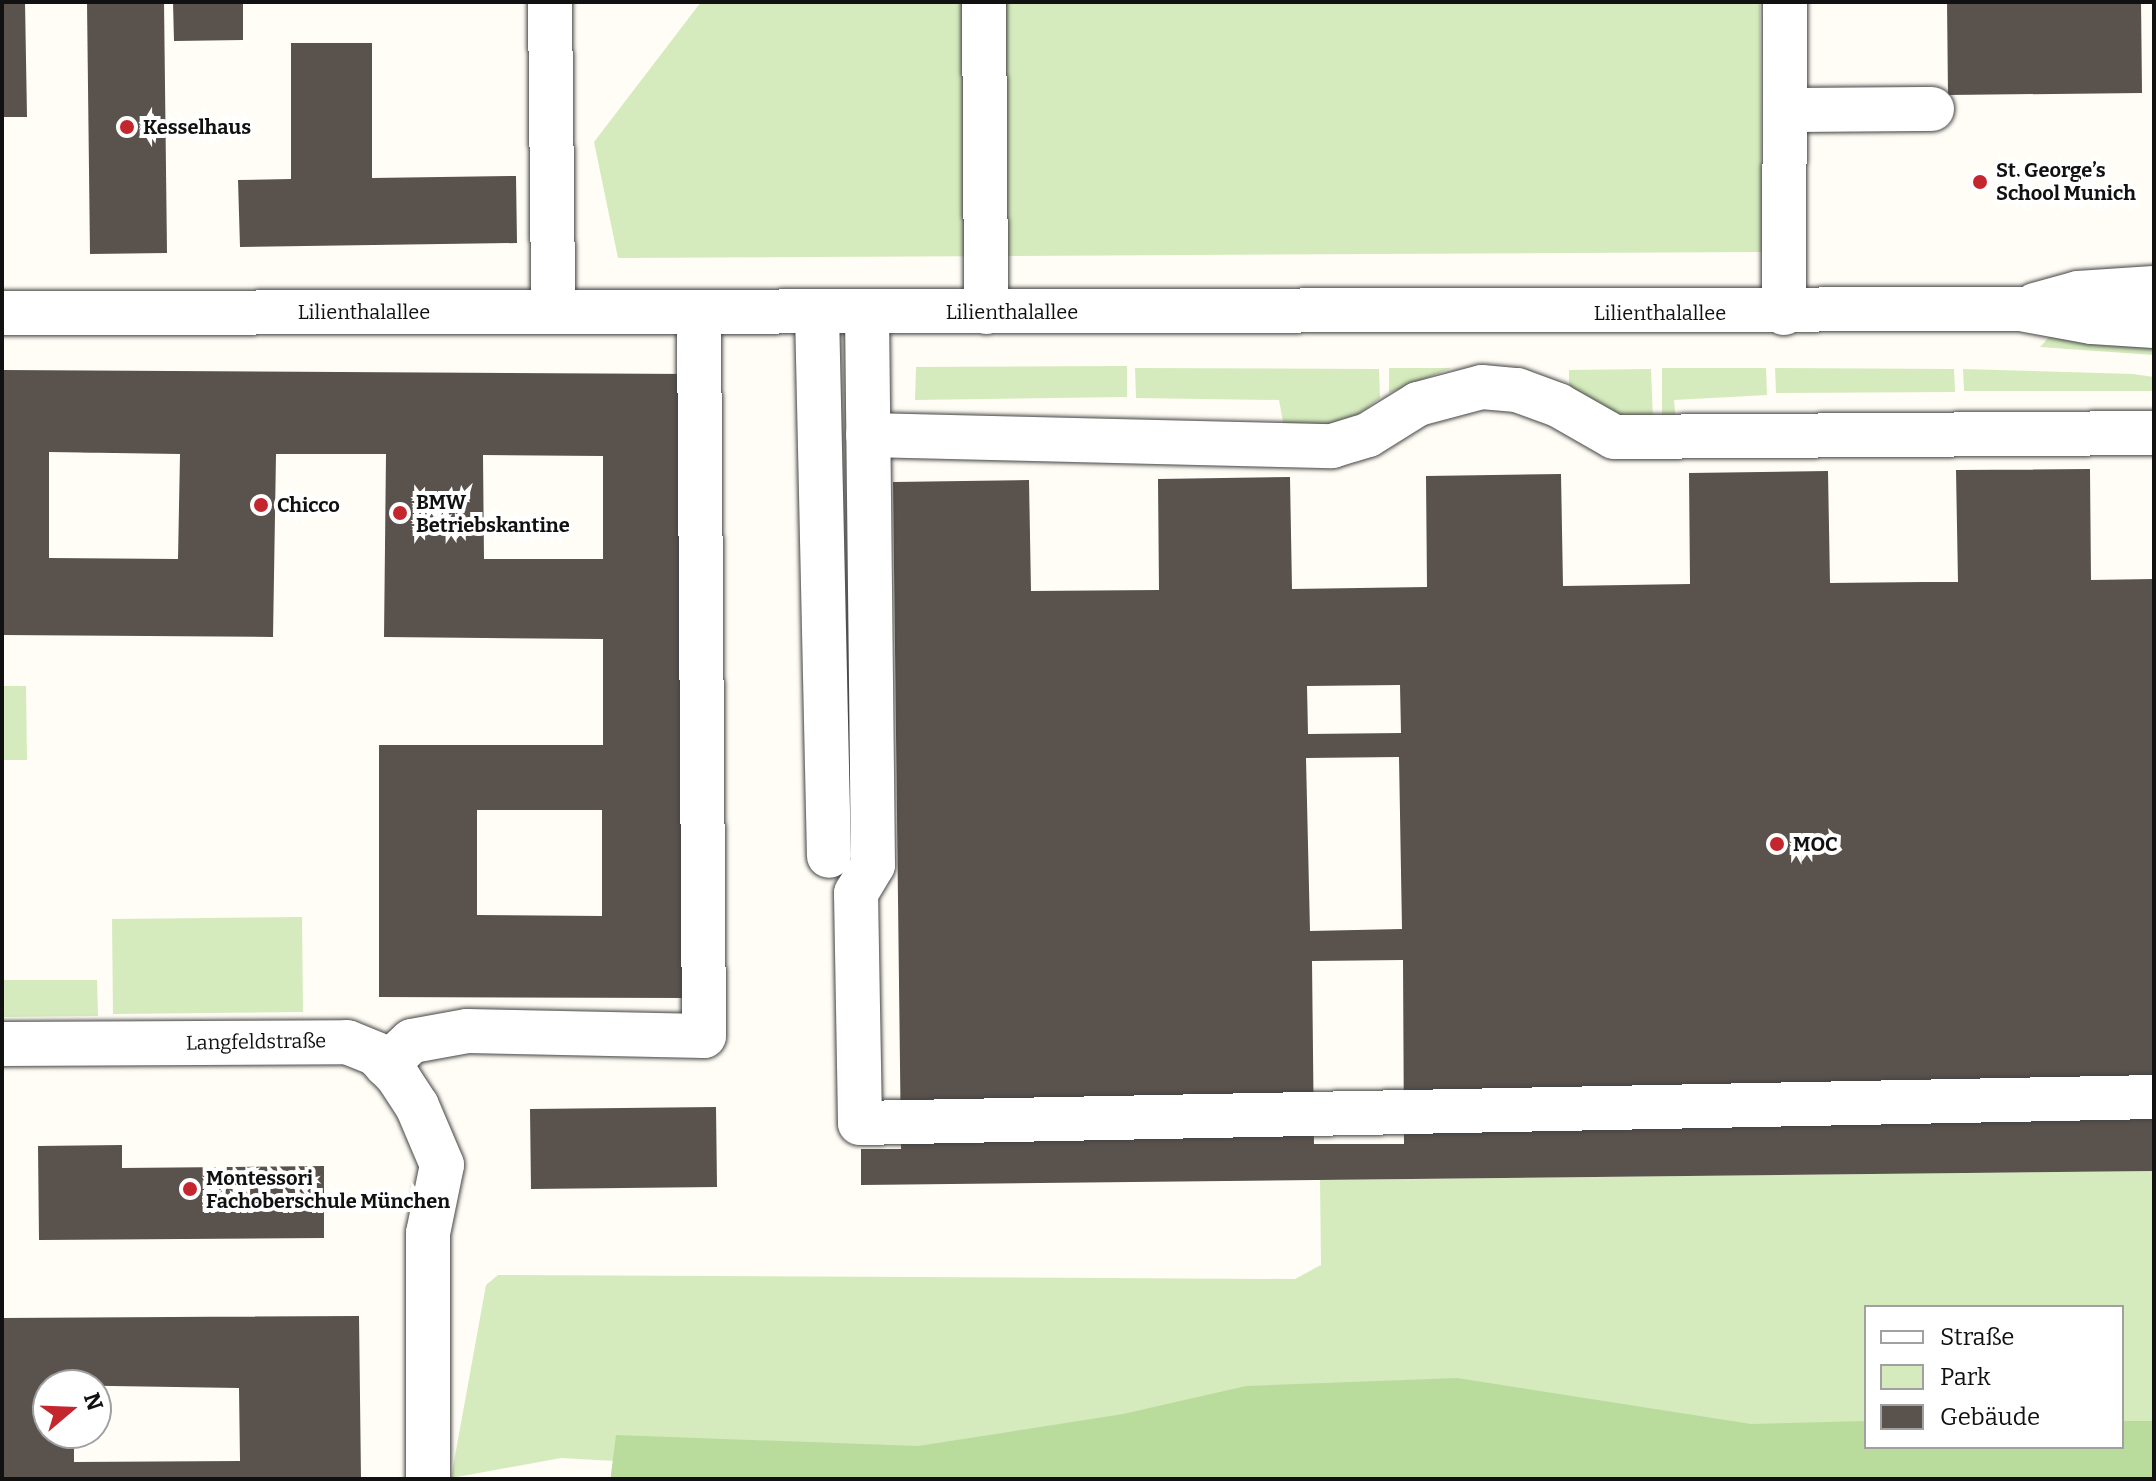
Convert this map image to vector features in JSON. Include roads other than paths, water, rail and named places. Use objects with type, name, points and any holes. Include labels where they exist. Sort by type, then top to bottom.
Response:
[{"type":"street","points":[[550,2],[553,312]]},
{"type":"street","points":[[984,2],[986,312]]},
{"type":"street","points":[[1784,313],[1785,2]]},
{"type":"street","points":[[1786,110],[1932,109]]},
{"type":"street","name":"Lilienthalallee","points":[[2021,309],[2078,293],[2154,288]]},
{"type":"street","name":"Lilienthalallee","points":[[2,313],[1784,313],[2021,309],[2092,322],[2154,326]]},
{"type":"street","points":[[386,1065],[412,1041],[467,1031],[704,1036],[699,312]]},
{"type":"street","points":[[817,312],[829,856]]},
{"type":"street","points":[[867,312],[873,865],[856,893],[860,1123],[2154,1097]]},
{"type":"street","points":[[868,435],[1332,446],[1368,435],[1418,404],[1482,387],[1517,390],[1544,400],[1614,437],[2154,433]]},
{"type":"street","name":"Langfeldstraße","points":[[2,1044],[347,1042],[362,1046],[386,1065],[417,1106],[442,1165],[428,1233],[428,1479]]},
{"type":"place","name":"Kesselhaus","points":[[127,127]]},
{"type":"place","name":"St. George’s School Munich","points":[[1980,182]]},
{"type":"place","name":"Chicco","points":[[261,505]]},
{"type":"place","name":"BMW Betriebskantine","points":[[400,513]]},
{"type":"place","name":"MOC","points":[[1777,844]]},
{"type":"place","name":"Montessori Fachoberschule München","points":[[190,1189]]}]
